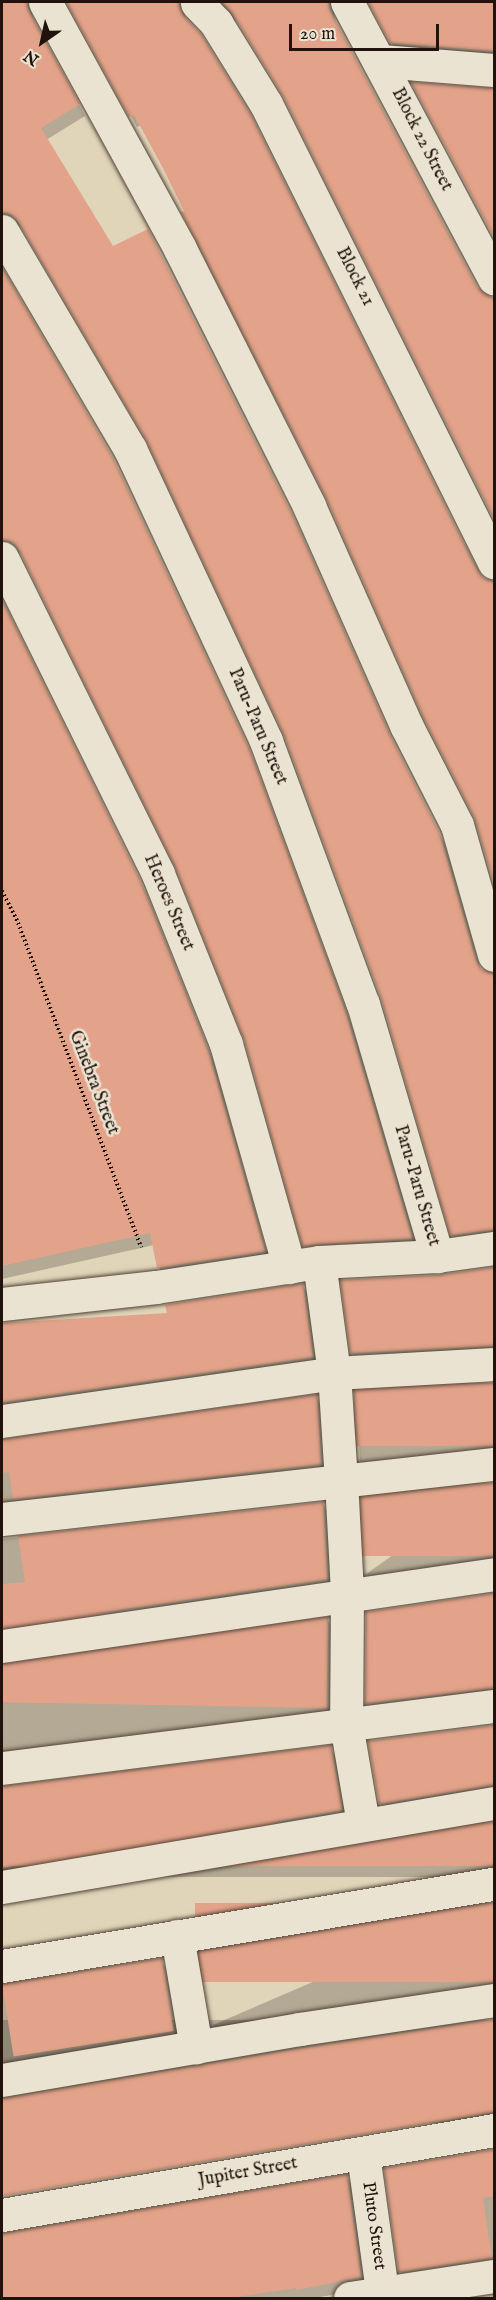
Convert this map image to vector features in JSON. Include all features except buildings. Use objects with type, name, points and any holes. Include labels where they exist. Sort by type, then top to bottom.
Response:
[{"type":"street","points":[[45,2],[180,249],[309,506],[406,725],[457,825],[495,955]]},
{"type":"street","name":"Block 22 Street","points":[[347,2],[381,61],[435,169],[495,278]]},
{"type":"street","name":"Block 21","points":[[197,3],[216,23],[266,104],[495,561]]},
{"type":"street","points":[[381,61],[495,70]]},
{"type":"street","name":"Paru-Paru Street","points":[[2,231],[130,449],[266,741],[363,1004],[437,1256]]},
{"type":"street","name":"Heroes Street","points":[[2,558],[158,874],[226,1044],[304,1265],[334,1374],[347,1593],[346,1724],[363,1823]]},
{"type":"street","points":[[2,1304],[156,1287],[304,1265],[437,1256],[495,1248]]},
{"type":"street","points":[[2,1421],[334,1374],[495,1364]]},
{"type":"street","points":[[2,1519],[495,1464]]},
{"type":"street","points":[[2,1646],[347,1593],[495,1574]]},
{"type":"street","points":[[2,1768],[495,1706]]},
{"type":"street","points":[[2,1887],[363,1823],[495,1803]]},
{"type":"street","points":[[2,1966],[495,1884]]},
{"type":"street","points":[[177,1936],[196,2047]]},
{"type":"street","points":[[2,2080],[495,2000]]},
{"type":"street","name":"Jupiter Street","points":[[2,2215],[495,2130]]},
{"type":"street","name":"Pluto Street","points":[[363,2154],[383,2296]]},
{"type":"street","points":[[350,2298],[383,2296],[495,2276]]},
{"type":"path","name":"Ginebra Street","points":[[2,891],[18,923],[156,1287]]}]
